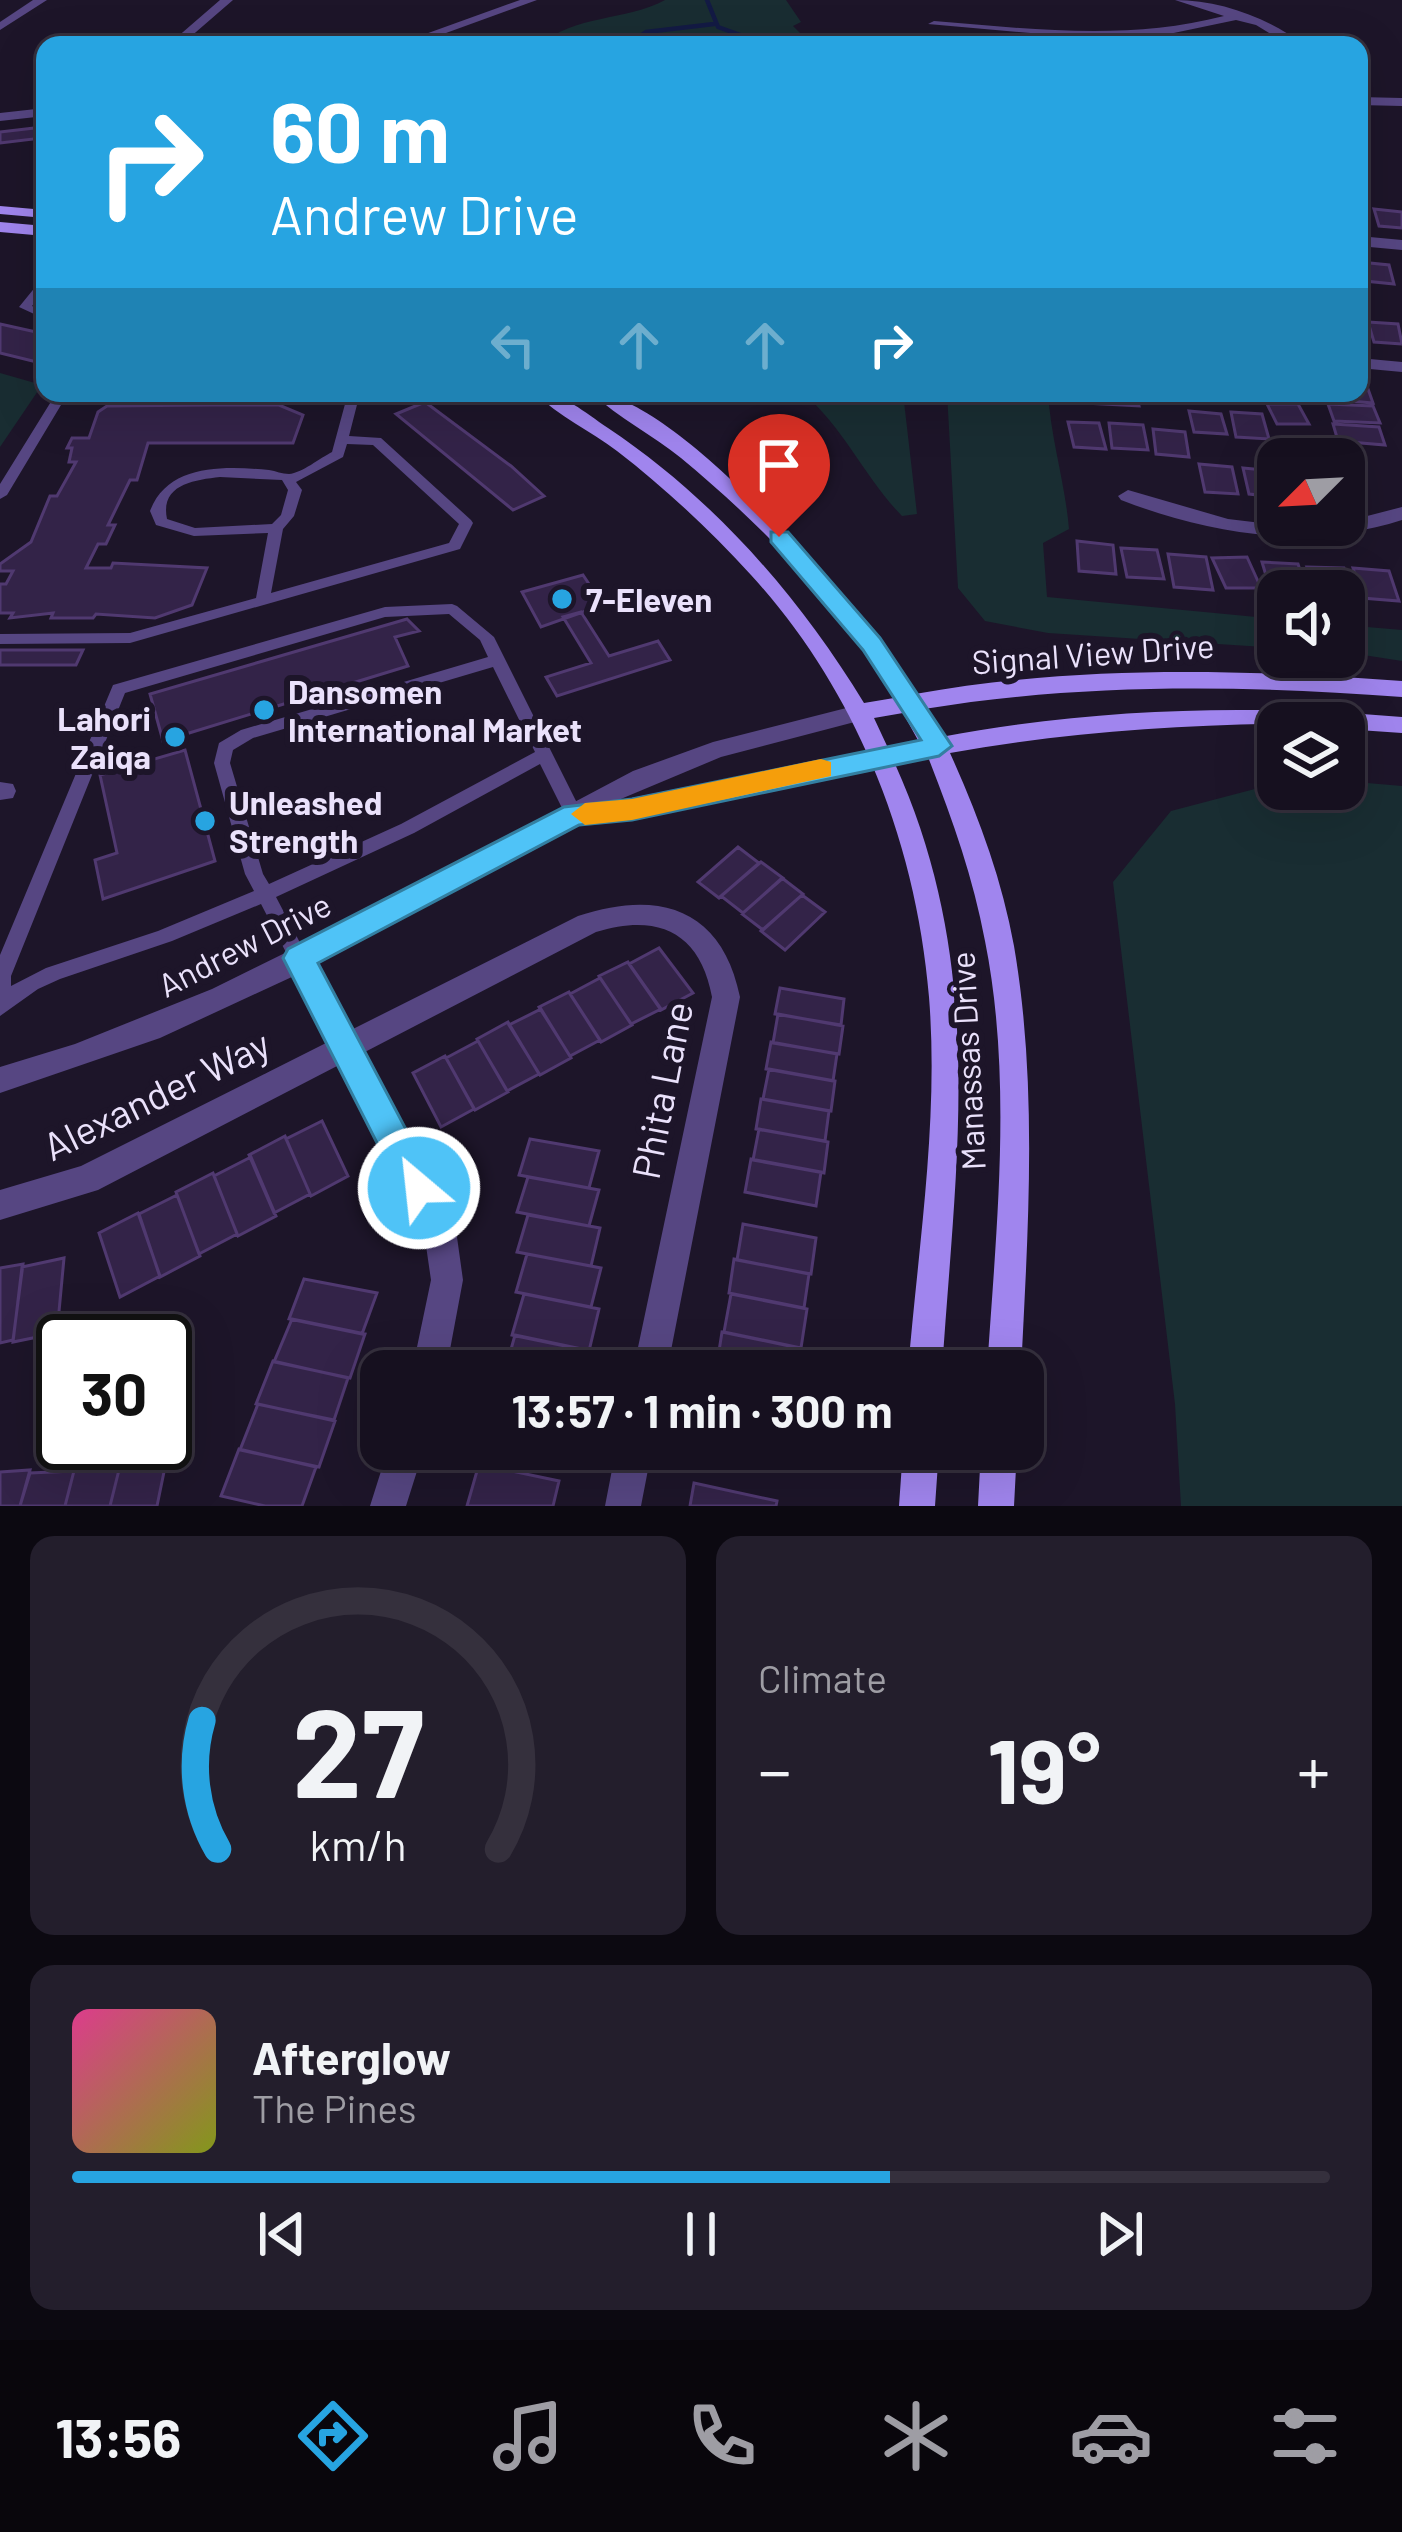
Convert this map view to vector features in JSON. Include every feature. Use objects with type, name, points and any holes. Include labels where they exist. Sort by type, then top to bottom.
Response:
[{"type":"main road","points":[[0,210],[36,213]]},
{"type":"main road","points":[[0,227],[36,231]]},
{"type":"main road","name":"Manassas Drive","points":[[557,402],[653,469],[732,542],[791,608],[862,712],[885,757],[922,858],[944,997],[943,1098],[927,1350]]},
{"type":"main road","name":"Manassas Drive","points":[[614,402],[682,451],[779,537],[831,592],[913,701],[939,746],[978,844],[1005,965],[1013,1191],[1005,1350]]},
{"type":"main road","name":"Signal View Drive","points":[[862,712],[913,701],[1138,678],[1283,678],[1402,689]]},
{"type":"main road","name":"Signal View Drive","points":[[885,757],[1076,721],[1186,713],[1310,716],[1402,725]]},
{"type":"main road","points":[[917,1506],[919,1470]]},
{"type":"main road","points":[[996,1506],[998,1470]]},
{"type":"street","points":[[0,27],[41,0]]},
{"type":"street","points":[[185,36],[227,0]]},
{"type":"street","points":[[427,36],[531,0]]},
{"type":"street","points":[[1181,0],[1240,16],[1280,36]]},
{"type":"street","points":[[1150,36],[1194,30],[1240,16]]},
{"type":"street","points":[[934,24],[1106,36]]},
{"type":"street","points":[[1368,101],[1402,103]]},
{"type":"street","points":[[0,117],[36,113]]},
{"type":"street","points":[[1368,242],[1402,245]]},
{"type":"street","points":[[1368,364],[1402,367]]},
{"type":"street","points":[[1128,496],[1181,515],[1278,527],[1341,528],[1402,513]]},
{"type":"street","name":"Andrew Drive","points":[[0,1080],[115,1045],[299,958],[574,815],[624,781],[770,733],[862,712]]},
{"type":"street","name":"Andrew Drive","points":[[574,815],[632,809],[885,757]]},
{"type":"street","name":"Phita Lane","points":[[346,1048],[607,916],[656,913],[700,934],[717,956],[726,997],[654,1350]]},
{"type":"street","points":[[299,958],[440,1230],[447,1280],[433,1350]]},
{"type":"street","name":"Alexander Way","points":[[0,1205],[87,1179],[346,1048]]},
{"type":"street","points":[[388,1506],[399,1470]]},
{"type":"street","points":[[622,1506],[630,1470]]},
{"type":"lane","points":[[0,495],[58,402]]},
{"type":"lane","points":[[276,528],[175,529],[161,522],[158,501],[176,483],[194,476],[269,474],[290,480],[323,466],[338,454],[351,402]]},
{"type":"lane","points":[[0,639],[130,638],[454,546],[465,534],[466,523],[376,441],[342,440]]},
{"type":"lane","points":[[262,598],[276,528],[287,516],[296,490],[290,480]]},
{"type":"lane","points":[[2,1005],[1,976],[119,689],[408,608],[452,609],[466,618],[497,660],[574,815]]},
{"type":"lane","points":[[299,958],[264,893],[222,763],[225,747],[248,734],[497,660]]},
{"type":"lane","points":[[2,1005],[22,988],[162,937],[264,893],[489,787],[544,754]]},
{"type":"green space","points":[[665,0],[786,0],[801,22],[793,26],[803,36],[553,36]]},
{"type":"green space","points":[[0,373],[36,383],[36,394],[0,447]]},
{"type":"green space","points":[[813,402],[904,402],[917,514],[902,516]]},
{"type":"green space","points":[[948,402],[1049,402],[1069,529],[1043,543],[1047,597],[1257,617],[1257,647],[1048,633],[985,621],[958,588]]},
{"type":"green space","points":[[1365,627],[1402,630],[1402,661],[1365,655]]},
{"type":"green space","points":[[1365,783],[1402,786],[1402,1506],[1181,1506],[1175,1404],[1113,882],[1171,811],[1257,788],[1257,810],[1365,810]]},
{"type":"building","points":[[36,128],[36,139],[0,143],[0,132]]},
{"type":"building","points":[[1374,209],[1402,212],[1402,228],[1379,226]]},
{"type":"building","points":[[1368,263],[1389,265],[1394,284],[1368,281]]},
{"type":"building","points":[[1368,322],[1398,324],[1402,344],[1374,342]]},
{"type":"building","points":[[0,324],[36,332],[36,362],[0,353]]},
{"type":"building","points":[[425,402],[544,496],[513,510],[396,414]]},
{"type":"building","points":[[1138,402],[1139,406],[1085,403]]},
{"type":"building","points":[[1267,404],[1298,404],[1309,424],[1277,424]]},
{"type":"building","points":[[1328,404],[1373,406],[1380,423],[1334,421]]},
{"type":"building","points":[[279,405],[303,415],[293,443],[148,443],[137,480],[130,480],[108,525],[115,525],[106,544],[98,544],[86,568],[111,568],[113,563],[207,568],[192,605],[155,618],[96,614],[93,618],[51,618],[53,613],[10,618],[13,613],[0,613],[0,584],[6,584],[13,571],[0,571],[0,564],[31,542],[50,496],[57,496],[76,462],[69,462],[72,448],[67,448],[72,438],[89,438],[98,412],[107,406]]},
{"type":"building","points":[[1189,411],[1221,414],[1227,434],[1194,432]]},
{"type":"building","points":[[1231,412],[1262,414],[1269,438],[1236,437]]},
{"type":"building","points":[[1068,422],[1099,423],[1106,449],[1074,447]]},
{"type":"building","points":[[1109,423],[1143,425],[1148,450],[1112,448]]},
{"type":"building","points":[[1333,424],[1379,427],[1385,445],[1365,443],[1365,438],[1337,438]]},
{"type":"building","points":[[1153,429],[1185,432],[1189,457],[1156,454]]},
{"type":"building","points":[[1199,464],[1232,467],[1238,494],[1205,492]]},
{"type":"building","points":[[1243,468],[1257,469],[1257,495],[1249,494]]},
{"type":"building","points":[[1077,541],[1113,545],[1116,574],[1079,571]]},
{"type":"building","points":[[1121,548],[1157,550],[1164,579],[1127,577]]},
{"type":"building","points":[[1168,554],[1206,557],[1213,590],[1174,587]]},
{"type":"building","points":[[1247,557],[1257,588],[1226,588],[1212,558]]},
{"type":"building","points":[[1262,562],[1298,564],[1300,570],[1264,570]]},
{"type":"building","points":[[1307,567],[1345,570],[1308,570]]},
{"type":"building","points":[[1353,568],[1389,571],[1399,601],[1365,598],[1365,570]]},
{"type":"building","name":"7-Eleven","points":[[583,575],[603,605],[541,627],[522,592]]},
{"type":"building","name":"7-Eleven","points":[[581,612],[609,656],[658,641],[670,660],[557,696],[546,677],[591,663],[563,617]]},
{"type":"building","points":[[407,619],[419,631],[395,637],[408,666],[163,741],[150,694]]},
{"type":"building","points":[[0,650],[83,650],[76,665],[0,665]]},
{"type":"building","points":[[185,750],[215,861],[103,899],[95,860],[117,853],[100,775]]},
{"type":"building","points":[[738,847],[759,863],[719,898],[698,882]]},
{"type":"building","points":[[761,862],[783,878],[743,913],[721,896]]},
{"type":"building","points":[[782,878],[803,894],[763,930],[742,914]]},
{"type":"building","points":[[802,895],[825,912],[785,950],[761,931]]},
{"type":"building","points":[[659,948],[693,993],[661,1010],[629,964]]},
{"type":"building","points":[[628,962],[661,1009],[631,1024],[599,976]]},
{"type":"building","points":[[600,978],[632,1025],[601,1042],[570,994]]},
{"type":"building","points":[[780,988],[844,999],[841,1025],[775,1014]]},
{"type":"building","points":[[569,992],[600,1040],[570,1056],[539,1007]]},
{"type":"building","points":[[541,1009],[571,1058],[540,1075],[509,1025]]},
{"type":"building","points":[[778,1014],[843,1026],[839,1054],[773,1043]]},
{"type":"building","points":[[508,1022],[539,1074],[507,1091],[477,1039]]},
{"type":"building","points":[[478,1041],[508,1092],[475,1110],[446,1058]]},
{"type":"building","points":[[771,1042],[837,1054],[833,1081],[766,1069]]},
{"type":"building","points":[[445,1056],[474,1109],[441,1127],[413,1073]]},
{"type":"building","points":[[769,1069],[835,1081],[831,1111],[763,1099]]},
{"type":"building","points":[[761,1099],[829,1111],[825,1141],[756,1129]]},
{"type":"building","points":[[322,1121],[348,1176],[311,1196],[286,1139]]},
{"type":"building","points":[[759,1129],[828,1142],[824,1173],[753,1160]]},
{"type":"building","points":[[285,1136],[310,1194],[274,1213],[249,1155]]},
{"type":"building","points":[[530,1139],[599,1151],[589,1188],[519,1175]]},
{"type":"building","points":[[251,1157],[276,1216],[238,1236],[214,1176]]},
{"type":"building","points":[[751,1159],[821,1172],[816,1206],[745,1192]]},
{"type":"building","points":[[213,1173],[237,1234],[199,1254],[176,1192]]},
{"type":"building","points":[[528,1177],[599,1190],[589,1226],[517,1212]]},
{"type":"building","points":[[177,1195],[200,1256],[160,1277],[139,1214]]},
{"type":"building","points":[[138,1213],[160,1276],[120,1297],[99,1233]]},
{"type":"building","points":[[528,1215],[600,1228],[591,1266],[517,1252]]},
{"type":"building","points":[[743,1224],[816,1238],[811,1274],[737,1260]]},
{"type":"building","points":[[527,1254],[601,1268],[591,1307],[516,1292]]},
{"type":"building","points":[[64,1258],[59,1314],[36,1314],[36,1337],[13,1342],[22,1267]]},
{"type":"building","points":[[734,1259],[809,1274],[804,1308],[729,1293]]},
{"type":"building","points":[[23,1264],[13,1340],[0,1343],[0,1268]]},
{"type":"building","points":[[304,1279],[377,1293],[362,1334],[289,1319]]},
{"type":"building","points":[[524,1294],[599,1309],[589,1350],[512,1335]]},
{"type":"building","points":[[731,1294],[807,1309],[801,1348],[724,1332]]},
{"type":"building","points":[[292,1319],[365,1334],[350,1378],[274,1362]]},
{"type":"building","points":[[722,1332],[799,1348],[799,1350],[719,1350]]},
{"type":"building","points":[[515,1335],[586,1350],[511,1350]]},
{"type":"building","points":[[273,1361],[348,1378],[334,1420],[256,1404]]},
{"type":"building","points":[[258,1404],[335,1421],[319,1467],[240,1450]]},
{"type":"building","points":[[239,1449],[316,1467],[302,1506],[265,1506],[221,1496]]},
{"type":"building","points":[[30,1470],[20,1506],[0,1506],[0,1472]]},
{"type":"building","points":[[74,1470],[119,1470],[110,1506],[65,1506]]},
{"type":"building","points":[[119,1470],[164,1470],[157,1506],[110,1506]]},
{"type":"building","points":[[477,1470],[507,1470],[559,1481],[553,1506],[467,1506]]},
{"type":"building","points":[[74,1471],[65,1506],[20,1506],[30,1473]]},
{"type":"building","points":[[694,1483],[777,1501],[776,1506],[690,1506]]},
{"type":"waterway","points":[[707,0],[718,27],[743,36]]},
{"type":"waterway","points":[[640,36],[714,24]]},
{"type":"slow traffic","points":[[585,814],[632,809],[821,769]]},
{"type":"place","name":"7-Eleven","points":[[562,599]]},
{"type":"place","name":"Dansomen International Market","points":[[264,710]]},
{"type":"place","name":"Lahori Zaiqa","points":[[175,737]]},
{"type":"place","name":"Unleashed Strength","points":[[205,821]]},
{"type":"route","points":[[419,1188],[299,958],[574,815],[632,809],[939,746],[872,644],[779,537]]}]
